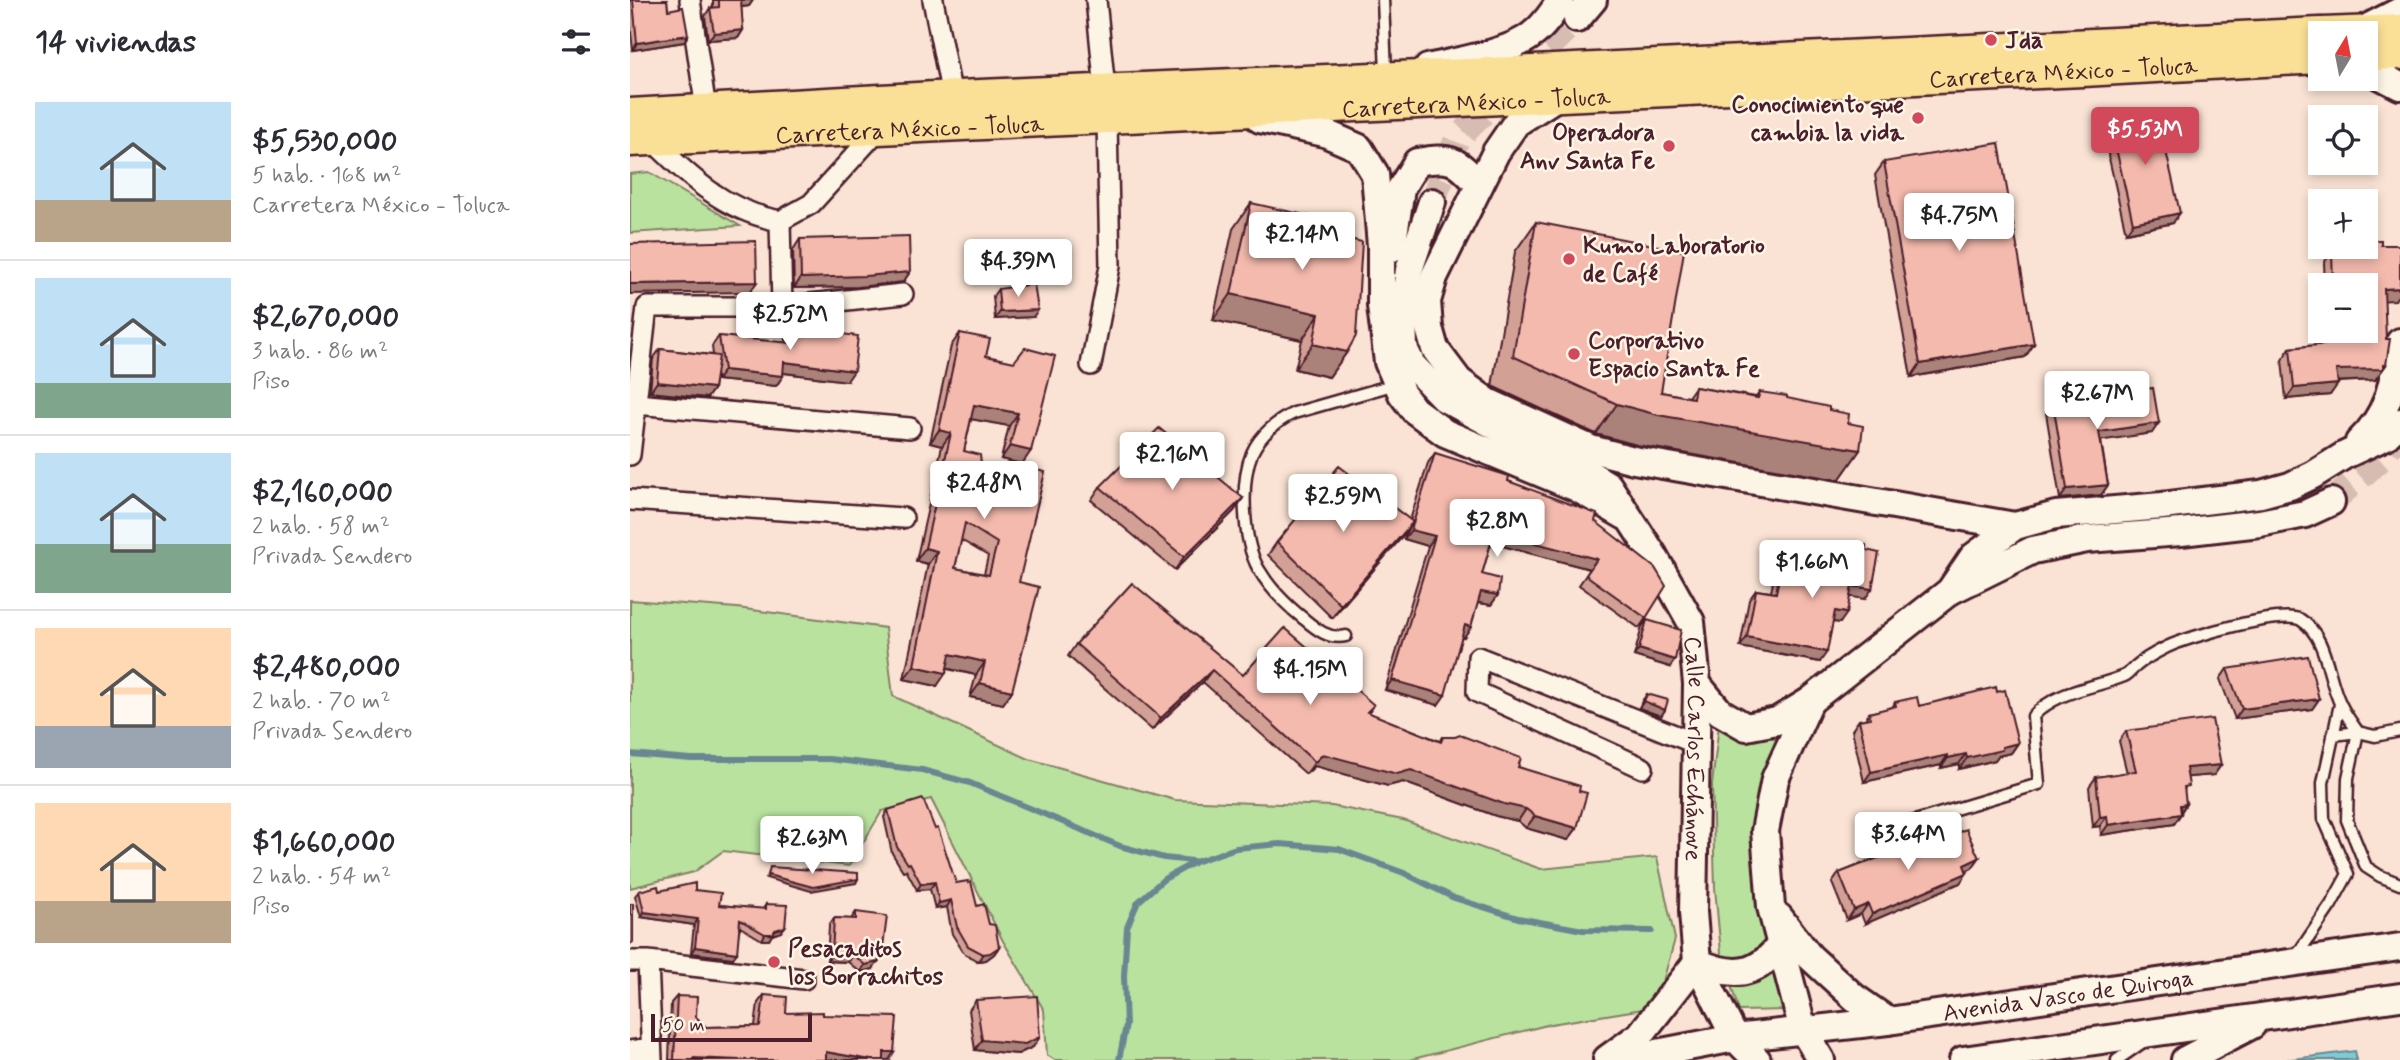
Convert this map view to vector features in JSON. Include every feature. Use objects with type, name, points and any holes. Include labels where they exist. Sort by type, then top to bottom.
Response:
[{"type":"main road","name":"Carretera México - Toluca","points":[[2378,38],[2400,30]]},
{"type":"main road","name":"Carretera México - Toluca","points":[[630,114],[952,96],[2308,34]]},
{"type":"main road","name":"Carretera México - Toluca","points":[[2378,47],[2400,54]]},
{"type":"main road","name":"Carretera México - Toluca","points":[[641,140],[1241,115],[2308,59]]},
{"type":"street","points":[[690,0],[706,110]]},
{"type":"street","points":[[933,0],[952,96]]},
{"type":"street","points":[[1096,0],[1105,90]]},
{"type":"street","points":[[1386,78],[1501,50],[1532,36],[1547,20],[1577,6]]},
{"type":"street","points":[[2378,31],[2400,11]]},
{"type":"street","points":[[2378,74],[2400,86]]},
{"type":"street","points":[[1553,99],[1516,123],[1496,152],[1433,277],[1427,300],[1429,328],[1435,349],[1459,381],[1488,402],[1591,449],[1634,460],[2015,526]]},
{"type":"street","name":"Calle Carlos Echánove","points":[[1241,115],[1325,133],[1359,148],[1375,174],[1381,246],[1381,306],[1388,362],[1402,394],[1414,410],[1445,433],[1577,488],[1631,520],[1691,622],[1697,684],[1693,912],[1697,962],[1735,1038],[1757,1060]]},
{"type":"street","points":[[1091,365],[1110,266],[1107,121]]},
{"type":"street","points":[[641,140],[719,197],[747,212],[780,221],[811,204],[877,131]]},
{"type":"street","points":[[1381,306],[1391,266],[1401,188],[1417,162],[1443,158],[1463,167],[1479,185]]},
{"type":"street","points":[[1432,202],[1409,270],[1402,313],[1404,348],[1412,365],[1444,398],[1505,431],[1562,457],[1608,485],[1631,520]]},
{"type":"street","points":[[780,221],[782,307]]},
{"type":"street","points":[[630,455],[647,307],[782,307],[903,294]]},
{"type":"street","points":[[2345,455],[2373,428],[2395,391],[2400,342]]},
{"type":"street","points":[[636,404],[910,428]]},
{"type":"street","points":[[1950,591],[1973,557],[2015,526],[2056,515],[2261,494],[2290,486],[2386,436],[2400,422]]},
{"type":"street","points":[[630,500],[903,518]]},
{"type":"street","points":[[1697,684],[1720,712],[1746,727],[1777,721],[1810,701],[1950,591],[2033,550],[2087,539],[2260,523],[2305,514],[2331,502]]},
{"type":"street","points":[[1643,768],[1477,692],[1478,657],[1697,744]]},
{"type":"street","points":[[1810,701],[1775,779],[1765,831],[1771,907],[1803,1030],[1821,1060]]},
{"type":"street","points":[[1771,907],[1809,956],[1855,998],[1888,1021]]},
{"type":"street","points":[[1605,1060],[1640,1035],[1697,962],[1725,972],[1741,973],[1770,958],[1781,944]]},
{"type":"street","name":"Avenida Vasco de Quiroga","points":[[1620,1060],[1735,1038],[1888,1021],[2400,947]]},
{"type":"street","points":[[630,1051],[652,1054],[639,961],[804,979]]},
{"type":"street","name":"Avenida Vasco de Quiroga","points":[[1963,1060],[2400,997]]},
{"type":"street","points":[[2185,1060],[2269,1017]]},
{"type":"lane","points":[[1383,0],[1386,78]]},
{"type":"lane","points":[[1346,636],[1337,638],[1318,631],[1279,599],[1256,566],[1245,524],[1246,485],[1252,453],[1263,436],[1282,419],[1294,413],[1397,383]]},
{"type":"lane","points":[[1885,830],[2039,784],[2033,716],[2044,704],[2079,689],[2127,675],[2136,666],[2168,647],[2247,622],[2282,617],[2300,619],[2315,633],[2340,704],[2358,732],[2348,778],[2347,820],[2366,867],[2400,884]]},
{"type":"lane","points":[[2292,963],[2331,905],[2348,874],[2324,819],[2323,783],[2340,704]]},
{"type":"lane","points":[[2333,735],[2358,732],[2375,736],[2400,731]]},
{"type":"lane","points":[[2117,1060],[2141,1043],[2166,1031]]},
{"type":"green space","points":[[649,172],[740,226],[630,233],[630,174]]},
{"type":"green space","points":[[630,600],[737,608],[885,628],[893,696],[1029,759],[1175,800],[1332,806],[1403,820],[1541,869],[1657,857],[1675,939],[1662,985],[1643,1009],[1551,1024],[1409,1060],[1055,1060],[1047,1055],[1044,1010],[1003,941],[931,799],[882,811],[849,866],[723,851],[694,872],[630,888]]},
{"type":"green space","points":[[1719,724],[1777,739],[1763,921],[1788,1010],[1739,1011],[1721,953],[1715,888],[1712,785]]},
{"type":"water","points":[[2355,1051],[2357,1060],[2285,1060]]},
{"type":"building","points":[[633,0],[667,0],[668,10],[683,7],[688,35],[637,43]]},
{"type":"building","points":[[719,0],[741,0],[743,30],[714,33],[710,8],[719,7]]},
{"type":"building","points":[[2157,111],[2180,213],[2133,223],[2110,122]]},
{"type":"building","points":[[1999,143],[2034,344],[1920,364],[1884,162]]},
{"type":"building","points":[[1251,203],[1314,217],[1311,230],[1362,242],[1356,336],[1347,352],[1313,344],[1319,314],[1231,294]]},
{"type":"building","points":[[1536,222],[1684,251],[1661,392],[1693,398],[1695,387],[1758,398],[1760,392],[1829,407],[1829,410],[1849,414],[1848,423],[1863,426],[1860,450],[1658,415],[1617,404],[1513,356]]},
{"type":"building","points":[[909,236],[910,272],[801,278],[800,239]]},
{"type":"building","points":[[2378,240],[2381,240],[2381,245],[2400,245],[2400,288],[2384,289],[2386,339],[2390,339],[2386,365],[2383,365],[2383,369],[2336,370],[2338,384],[2294,388],[2290,348],[2335,343],[2378,343],[2378,273],[2333,273],[2332,259],[2378,259]]},
{"type":"building","points":[[756,241],[757,282],[630,284],[630,244]]},
{"type":"building","points":[[1034,284],[1038,310],[1000,312],[998,289]]},
{"type":"building","points":[[793,328],[858,336],[854,371],[784,362],[783,376],[724,370],[719,336],[791,343]]},
{"type":"building","points":[[960,333],[990,339],[986,356],[1014,362],[1025,348],[1055,356],[1031,451],[1010,446],[1018,413],[974,405],[964,451],[980,455],[985,499],[1015,465],[1045,472],[1019,582],[1039,587],[1012,691],[980,683],[985,662],[950,654],[946,673],[914,666],[937,551],[925,548],[951,433],[939,430]],"holes":[[[965,523],[997,543],[989,575],[955,568]]]},
{"type":"building","points":[[660,349],[719,356],[714,388],[657,382]]},
{"type":"building","points":[[2153,388],[2159,423],[2099,432],[2108,485],[2067,489],[2053,403]]},
{"type":"building","points":[[1159,428],[1243,498],[1184,557],[1100,487]]},
{"type":"building","points":[[1435,453],[1509,476],[1508,481],[1597,514],[1595,521],[1655,568],[1666,586],[1646,618],[1586,575],[1597,559],[1494,532],[1482,574],[1500,579],[1498,595],[1481,592],[1471,627],[1465,625],[1445,695],[1392,680],[1435,536],[1411,530]]},
{"type":"building","points":[[1339,466],[1413,522],[1341,605],[1277,542]]},
{"type":"building","points":[[1834,543],[1866,545],[1866,550],[1879,553],[1872,589],[1852,586],[1847,613],[1835,611],[1827,652],[1747,637],[1756,590],[1776,593],[1781,567],[1829,575]]},
{"type":"building","points":[[1132,583],[1243,675],[1285,628],[1374,705],[1367,712],[1441,742],[1443,737],[1460,735],[1521,758],[1518,767],[1580,786],[1579,791],[1587,793],[1577,828],[1535,816],[1526,809],[1504,804],[1411,770],[1397,774],[1323,754],[1315,762],[1212,670],[1161,718],[1076,644]]},
{"type":"building","points":[[1647,620],[1681,630],[1675,660],[1639,649]]},
{"type":"building","points":[[2308,656],[2319,699],[2242,709],[2227,669]]},
{"type":"building","points":[[1996,687],[1997,692],[2005,690],[2018,743],[2002,747],[2002,750],[1967,758],[1966,754],[1948,758],[1948,755],[1871,772],[1859,720],[1870,718],[1869,713],[1896,706],[1895,702],[1917,697],[1919,706]]},
{"type":"building","points":[[1647,694],[1668,700],[1665,710],[1644,701]]},
{"type":"building","points":[[2212,719],[2221,765],[2186,768],[2189,786],[2184,787],[2186,804],[2180,805],[2181,814],[2108,825],[2107,816],[2100,817],[2096,777],[2136,771],[2126,731]]},
{"type":"building","points":[[923,799],[935,829],[938,828],[956,883],[971,882],[977,906],[984,904],[989,924],[995,925],[999,947],[990,953],[983,954],[968,946],[957,927],[951,900],[939,903],[935,882],[921,884],[910,863],[908,864],[897,847],[888,810]]},
{"type":"building","points":[[1966,829],[1979,858],[1964,865],[1967,873],[1872,914],[1868,904],[1854,910],[1839,873],[1881,857],[1880,853],[1897,846],[1900,853],[1911,848],[1913,852]]},
{"type":"building","points":[[770,867],[858,873],[858,879],[813,887],[768,875]]},
{"type":"building","points":[[695,883],[695,890],[721,893],[719,905],[766,909],[766,904],[787,905],[785,927],[775,930],[773,934],[765,934],[740,920],[737,953],[695,947],[698,919],[644,912],[639,891],[658,886],[659,891]]},
{"type":"building","points":[[630,904],[633,904],[633,942],[630,944]]},
{"type":"building","points":[[856,912],[887,916],[882,955],[878,962],[865,965],[853,955],[832,954],[834,918],[856,919]]},
{"type":"building","points":[[764,995],[787,997],[786,1013],[823,1012],[823,1015],[897,1017],[894,1052],[884,1052],[884,1060],[826,1052],[826,1060],[674,1060],[677,996],[697,997],[696,1017],[706,1027],[760,1026]]},
{"type":"building","points":[[1037,996],[1040,1037],[1025,1044],[982,1040],[976,1000]]},
{"type":"waterway","points":[[630,754],[691,759],[829,759],[922,770],[970,783],[1120,846],[1164,858],[1193,861]]},
{"type":"waterway","points":[[1119,1060],[1126,1025],[1124,976],[1127,927],[1138,902],[1164,879],[1195,862],[1236,848],[1280,844],[1339,849],[1404,873],[1454,898],[1518,918],[1583,930],[1652,931]]},
{"type":"tunnel","points":[[1432,202],[1457,139],[1577,19]]},
{"type":"tunnel","points":[[2331,502],[2383,457],[2400,430]]},
{"type":"place","name":"Jda","points":[[1991,40]]},
{"type":"place","name":"Conocimiento que cambia la vida","points":[[1918,118]]},
{"type":"place","name":"Operadora Anv Santa Fe","points":[[1669,146]]},
{"type":"place","name":"Kumo Laboratorio de Café","points":[[1569,259]]},
{"type":"place","name":"Corporativo Espacio Santa Fe","points":[[1574,354]]},
{"type":"place","name":"Pesacaditos los Borrachitos","points":[[774,962]]}]
